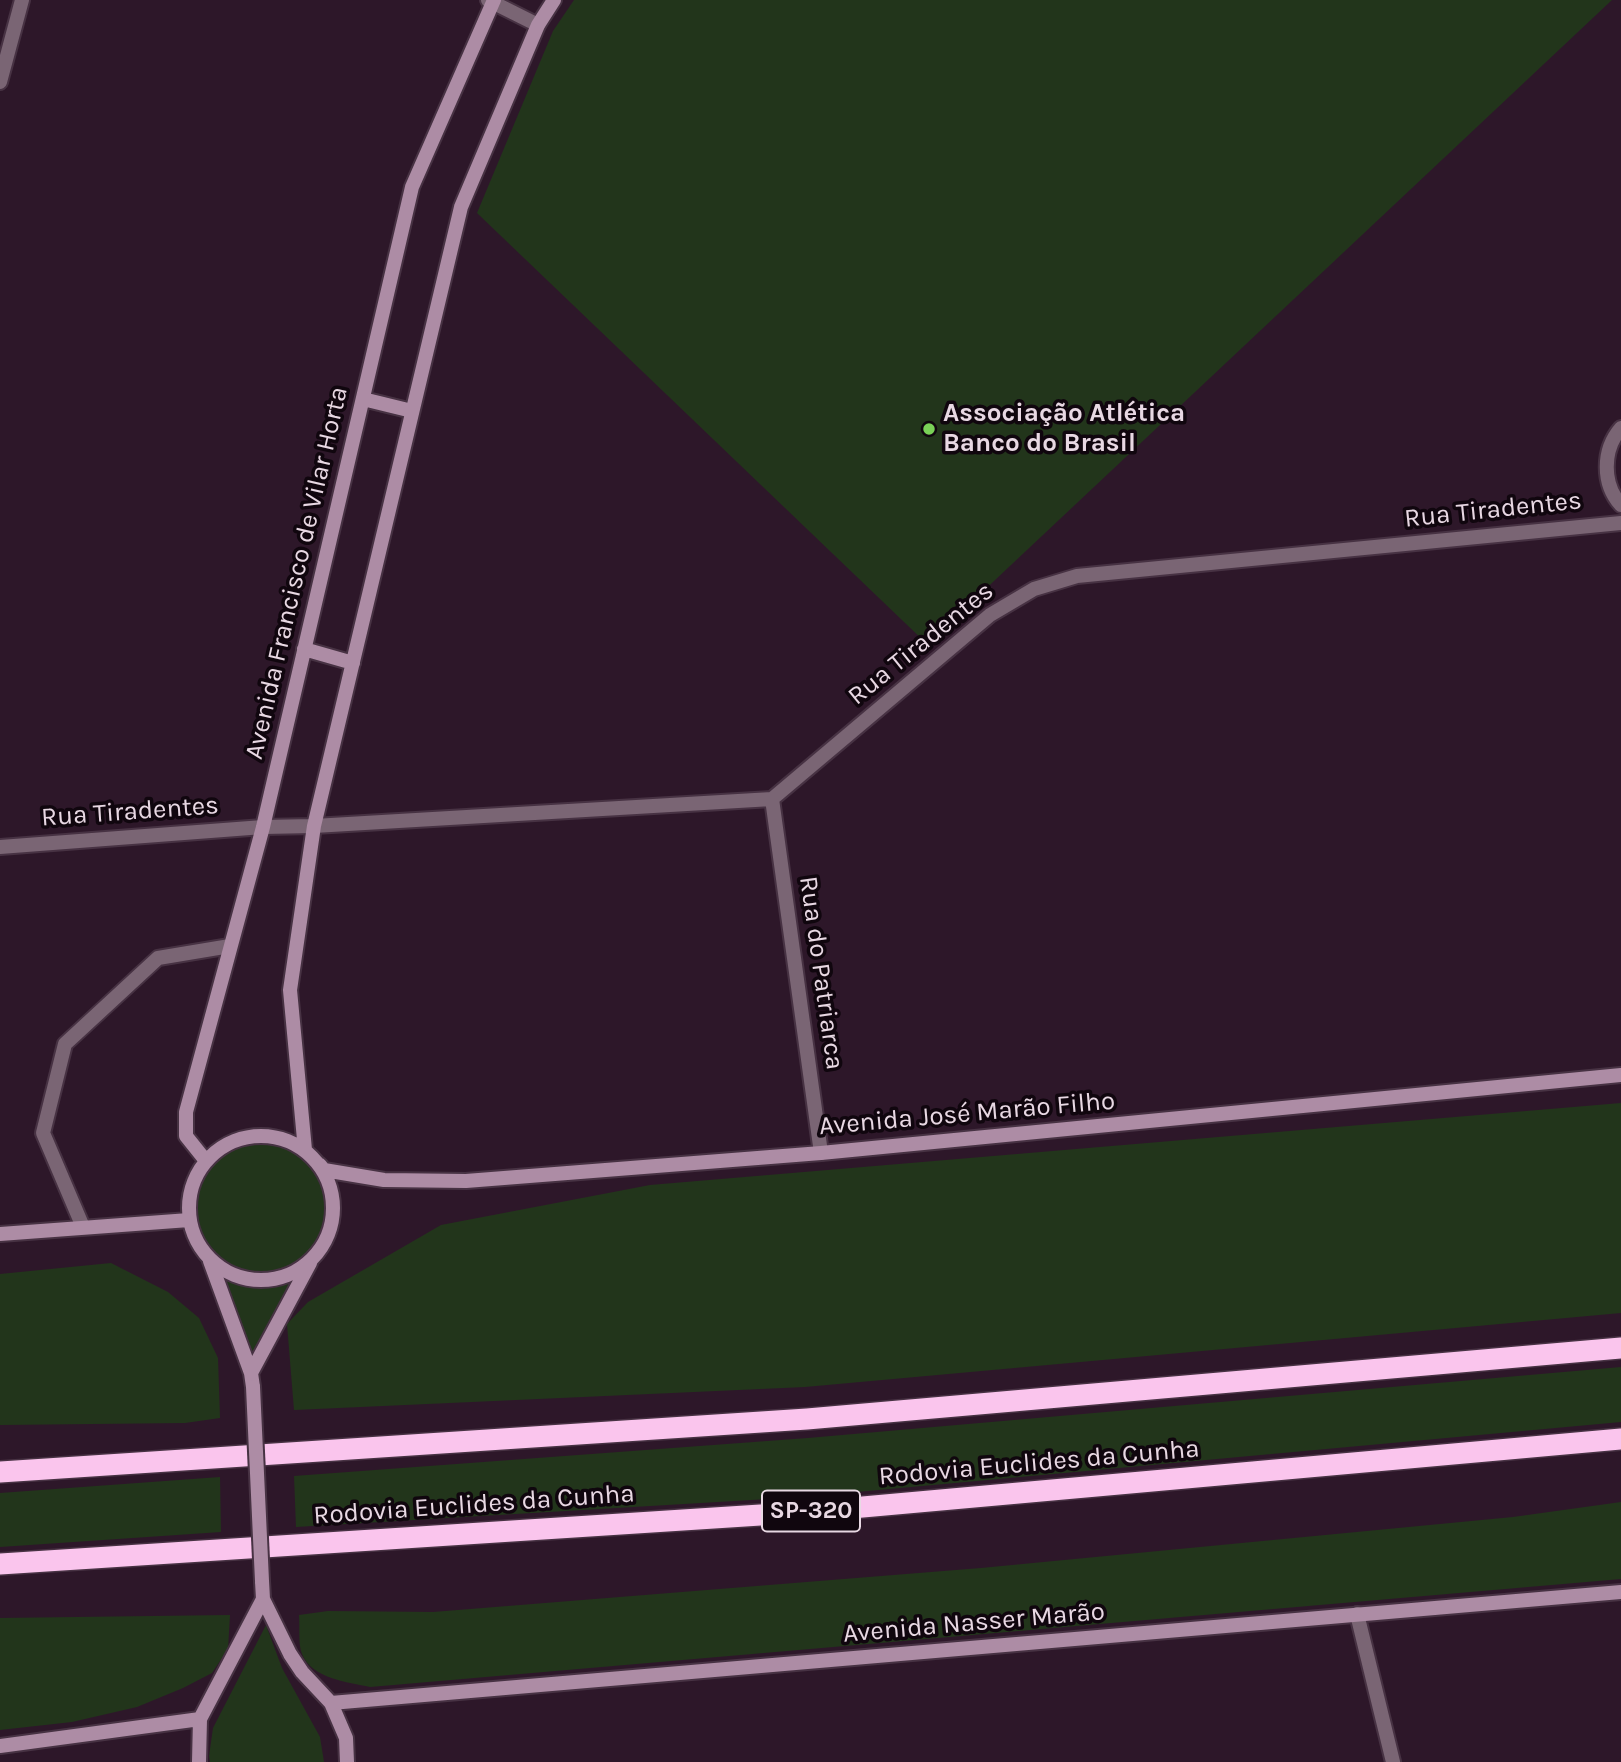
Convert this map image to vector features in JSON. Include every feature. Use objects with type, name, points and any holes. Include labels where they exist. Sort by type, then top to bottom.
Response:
[{"type":"highway","points":[[0,1472],[807,1419],[1621,1348]]},
{"type":"highway","name":"Rodovia Euclides da Cunha","points":[[0,1564],[807,1512],[1621,1439]]},
{"type":"main road","points":[[305,1150],[290,990],[314,826],[461,207],[538,25],[554,0]]},
{"type":"main road","name":"Avenida Francisco de Vilar Horta","points":[[206,1161],[186,1136],[186,1112],[263,827],[412,187],[492,1]]},
{"type":"main road","points":[[363,399],[412,411]]},
{"type":"main road","points":[[304,649],[353,663]]},
{"type":"main road","name":"Avenida José Marão Filho","points":[[320,1165],[324,1170],[384,1180],[466,1181],[821,1153],[1621,1075]]},
{"type":"main road","points":[[252,1380],[332,1224],[333,1203],[329,1183],[320,1165],[305,1150],[281,1138],[253,1136],[227,1143],[206,1161],[194,1179],[188,1199],[189,1220],[196,1242],[211,1261],[229,1274],[250,1280],[272,1280],[294,1272],[312,1259]]},
{"type":"main road","points":[[0,1234],[189,1220]]},
{"type":"main road","points":[[211,1261],[252,1380],[263,1599],[302,1672],[331,1703],[346,1738],[347,1762]]},
{"type":"main road","name":"Avenida Nasser Marão","points":[[331,1703],[1621,1592]]},
{"type":"main road","points":[[198,1762],[200,1719],[263,1599]]},
{"type":"main road","points":[[0,1746],[200,1719]]},
{"type":"street","points":[[0,82],[22,0]]},
{"type":"street","points":[[492,1],[538,25]]},
{"type":"street","points":[[1621,428],[1608,450],[1606,467],[1608,484],[1621,506]]},
{"type":"street","name":"Rua Tiradentes","points":[[772,799],[990,614],[1034,589],[1077,576],[1621,523]]},
{"type":"street","points":[[314,826],[772,799]]},
{"type":"street","name":"Rua do Patriarca","points":[[772,799],[821,1153]]},
{"type":"street","name":"Rua Tiradentes","points":[[0,847],[263,827],[314,826]]},
{"type":"street","points":[[83,1227],[43,1133],[65,1044],[158,958],[230,946]]},
{"type":"street","points":[[1357,1614],[1393,1762]]},
{"type":"green space","name":"Associação Atlética Banco do Brasil","points":[[574,0],[1612,0],[927,644],[477,213],[553,31]]},
{"type":"green space","points":[[1621,1103],[1621,1313],[805,1387],[294,1410],[287,1324],[308,1302],[441,1225],[650,1185]]},
{"type":"green space","points":[[261,1144],[286,1149],[307,1163],[321,1184],[326,1209],[321,1234],[307,1255],[286,1269],[261,1274],[236,1269],[215,1255],[201,1234],[196,1209],[201,1184],[215,1163],[236,1149]]},
{"type":"green space","points":[[111,1263],[168,1292],[199,1318],[218,1358],[220,1418],[185,1423],[0,1425],[0,1274]]},
{"type":"green space","points":[[301,1270],[251,1361],[219,1273],[239,1280],[260,1282],[281,1279]]},
{"type":"green space","points":[[1621,1367],[1621,1422],[802,1497],[296,1527],[294,1476],[808,1438]]},
{"type":"green space","points":[[220,1477],[221,1532],[0,1547],[0,1493]]},
{"type":"green space","points":[[1621,1502],[1621,1579],[370,1687],[322,1674],[307,1662],[300,1645],[299,1615],[328,1611],[433,1612],[981,1568],[1513,1517]]},
{"type":"green space","points":[[230,1615],[228,1649],[212,1673],[183,1688],[137,1707],[72,1722],[0,1730],[0,1618]]},
{"type":"green space","points":[[266,1625],[282,1668],[320,1737],[324,1762],[210,1762],[213,1728]]},
{"type":"place","name":"Associação Atlética Banco do Brasil","points":[[929,429]]}]
